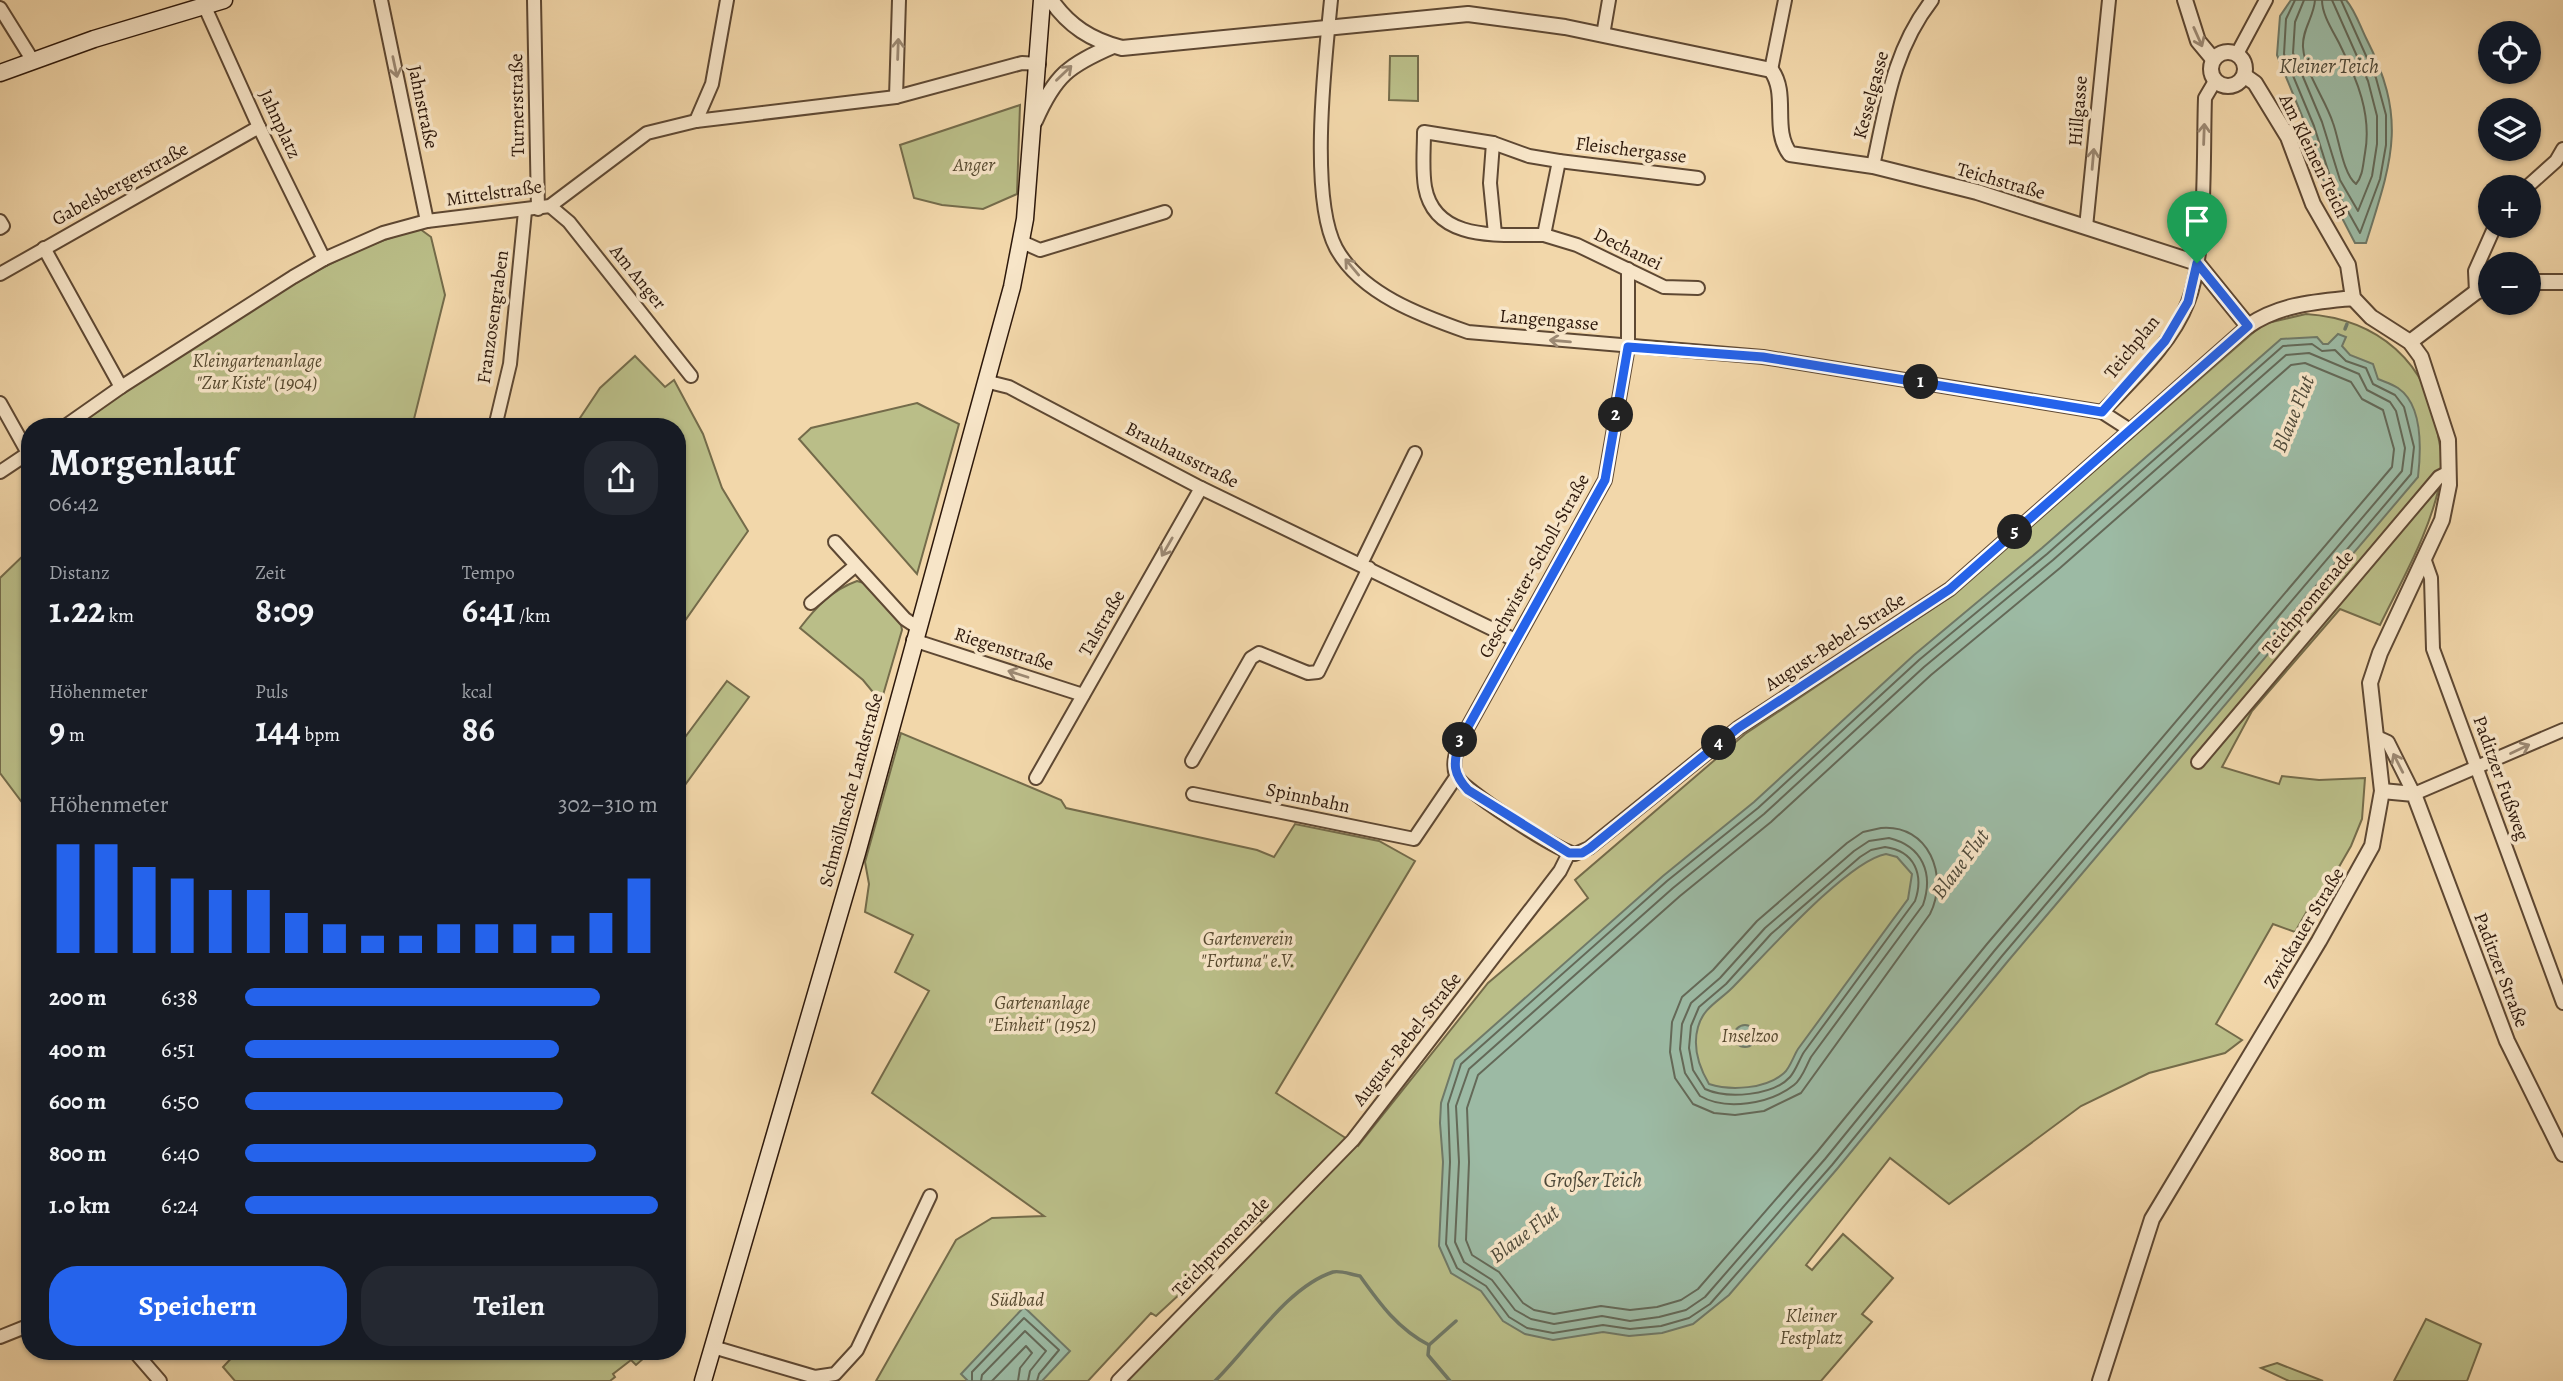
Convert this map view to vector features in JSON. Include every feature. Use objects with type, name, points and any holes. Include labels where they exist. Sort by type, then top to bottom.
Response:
[{"type":"main road","points":[[0,73],[223,0]]},
{"type":"main road","name":"Schmöllnsche Landstraße","points":[[703,1381],[857,853],[1022,242],[1040,64],[1042,0]]},
{"type":"street","name":"Jahnstraße","points":[[381,0],[428,222]]},
{"type":"street","name":"Turnerstraße","points":[[534,0],[538,209]]},
{"type":"street","points":[[696,121],[712,84],[727,0]]},
{"type":"street","points":[[896,97],[900,0]]},
{"type":"street","points":[[1051,0],[1067,21],[1079,30],[1122,48],[1468,14],[1603,35],[1772,70],[1785,0]]},
{"type":"street","name":"Langengasse","points":[[1331,0],[1321,176],[1325,216],[1337,249],[1362,279],[1420,316],[1468,332],[1763,357],[2102,412]]},
{"type":"street","points":[[1603,35],[1609,0]]},
{"type":"street","name":"Kesselgasse","points":[[1873,166],[1896,61],[1919,17],[1932,0]]},
{"type":"street","name":"Hillgasse","points":[[2086,227],[2109,0]]},
{"type":"street","points":[[2245,76],[2233,86],[2215,81],[2211,70],[2213,59],[2226,51],[2237,54],[2266,0]]},
{"type":"street","name":"Jahnplatz","points":[[204,5],[259,127],[324,258]]},
{"type":"street","points":[[2187,6],[2198,41],[2213,59]]},
{"type":"street","points":[[0,8],[33,61]]},
{"type":"street","points":[[1035,121],[1057,78],[1076,62],[1114,46]]},
{"type":"street","name":"Am Kleinen Teich","points":[[2237,54],[2246,66],[2245,76],[2255,83],[2288,137],[2313,204],[2348,265],[2353,298]]},
{"type":"street","name":"Mittelstraße","points":[[77,418],[324,258],[383,233],[428,222],[538,209],[647,134],[696,121],[896,97],[1022,63],[1040,64]]},
{"type":"street","name":"Teichstraße","points":[[1772,70],[1778,78],[1781,136],[1790,153],[1873,166],[1977,192],[2197,263]]},
{"type":"street","name":"Teichplan","points":[[2102,412],[2165,341],[2188,302],[2197,263],[2205,98],[2215,81]]},
{"type":"street","name":"Gabelsbergerstraße","points":[[0,274],[259,127]]},
{"type":"street","name":"Dechanei","points":[[1493,143],[1424,132],[1424,180],[1429,199],[1439,216],[1450,225],[1465,231],[1544,235],[1577,245],[1664,287],[1698,288]]},
{"type":"street","points":[[1493,143],[1490,183],[1495,234]]},
{"type":"street","name":"Fleischergasse","points":[[1493,143],[1529,156],[1698,178]]},
{"type":"street","points":[[2540,175],[2556,161],[2563,149]]},
{"type":"street","points":[[1544,235],[1559,161]]},
{"type":"street","name":"Am Anger","points":[[538,209],[569,222],[691,376]]},
{"type":"street","name":"Franzosengraben","points":[[497,418],[510,364],[538,209]]},
{"type":"street","points":[[1022,242],[1040,250],[1164,212]]},
{"type":"street","points":[[0,221],[3,226],[0,228]]},
{"type":"street","points":[[44,248],[121,387]]},
{"type":"street","points":[[2478,262],[2474,271],[2478,279]]},
{"type":"street","points":[[2197,263],[2248,326]]},
{"type":"street","name":"Geschwister-Scholl-Straße","points":[[1456,777],[1454,762],[1459,743],[1605,480],[1628,347],[1628,269]]},
{"type":"street","points":[[2541,282],[2563,282]]},
{"type":"street","points":[[2102,412],[2130,430],[2248,326],[2272,311],[2293,305],[2353,298],[2371,317],[2410,342],[2478,293]]},
{"type":"street","name":"Zwickauer Straße","points":[[2100,1381],[2152,1219],[2372,846],[2382,791],[2370,689],[2373,669],[2442,520],[2449,472],[2448,440],[2441,410],[2421,357],[2410,342]]},
{"type":"street","name":"Brauhausstraße","points":[[985,380],[1009,387],[1201,488],[1515,640]]},
{"type":"street","points":[[0,403],[21,438]]},
{"type":"street","name":"August-Bebel-Straße","points":[[1353,1140],[1560,871],[1569,853],[1582,853],[1590,848],[1738,728],[1950,589],[2130,430]]},
{"type":"street","points":[[1192,761],[1251,658],[1259,653],[1308,673],[1318,672],[1415,453]]},
{"type":"street","points":[[0,472],[21,458]]},
{"type":"street","name":"Teichpromenade","points":[[2198,762],[2438,477],[2449,472]]},
{"type":"street","name":"Talstraße","points":[[1036,778],[1201,488]]},
{"type":"street","points":[[835,542],[915,633]]},
{"type":"street","name":"Paditzer Fußweg","points":[[2425,561],[2431,578],[2433,649],[2563,1003]]},
{"type":"street","points":[[811,603],[855,566]]},
{"type":"street","name":"Riegenstraße","points":[[915,633],[1083,695]]},
{"type":"street","points":[[2382,791],[2414,794],[2563,730]]},
{"type":"street","name":"Paditzer Straße","points":[[2377,737],[2388,742],[2414,794],[2507,1041],[2563,1154]]},
{"type":"street","points":[[1456,777],[1468,790],[1569,853]]},
{"type":"street","name":"Spinnbahn","points":[[1193,794],[1415,839],[1456,777]]},
{"type":"street","name":"Teichpromenade","points":[[1118,1381],[1353,1140]]},
{"type":"street","points":[[713,1347],[815,1377],[835,1374],[858,1350],[930,1196]]},
{"type":"street","points":[[0,1336],[21,1328]]},
{"type":"street","points":[[140,1360],[152,1378]]},
{"type":"green space","points":[[1390,56],[1418,56],[1418,101],[1389,100]]},
{"type":"green space","name":"Anger","points":[[1020,105],[1017,194],[983,209],[942,205],[914,198],[900,145]]},
{"type":"green space","name":"Kleingartenanlage \"Zur Kiste\" (1904)","points":[[420,229],[431,237],[445,295],[414,418],[89,418],[167,363],[294,284],[342,258]]},
{"type":"green space","points":[[2306,314],[2356,325],[2377,335],[2396,349],[2424,386],[2433,409],[2442,459],[2438,492],[2425,532],[2380,625],[2340,609],[2252,711],[2222,767],[2279,784],[2282,776],[2319,780],[2365,778],[2362,819],[2351,846],[2313,912],[2307,911],[2295,932],[2273,924],[2216,1024],[2242,1040],[2225,1053],[2149,1073],[2081,1106],[1949,1204],[1890,1158],[1806,1265],[1812,1270],[1843,1234],[1893,1278],[1862,1314],[1872,1322],[1821,1381],[1125,1381],[1270,1230],[1260,1220],[1156,1316],[1151,1313],[1088,1381],[876,1381],[956,1240],[992,1218],[1044,1216],[872,1093],[929,991],[895,972],[913,935],[865,912],[869,884],[865,862],[901,733],[1061,800],[1066,808],[1257,850],[1274,857],[1295,824],[1379,841],[1415,861],[1276,1093],[1358,1146],[1488,983],[1588,898],[1575,880],[1745,734],[1947,599],[2263,324]]},
{"type":"green space","points":[[635,356],[665,387],[674,380],[703,434],[722,488],[748,531],[686,619],[686,418],[580,418],[600,388]]},
{"type":"green space","points":[[917,403],[959,424],[917,574],[799,439],[811,428]]},
{"type":"green space","points":[[21,558],[21,801],[0,773],[0,578]]},
{"type":"green space","points":[[857,581],[864,583],[900,619],[902,630],[881,702],[863,680],[800,628],[825,600]]},
{"type":"green space","points":[[727,681],[749,697],[686,784],[686,736]]},
{"type":"green space","points":[[2426,1319],[2481,1344],[2467,1381],[2394,1381]]},
{"type":"green space","points":[[230,1360],[631,1360],[613,1374],[615,1377],[610,1381],[235,1381],[223,1367]]},
{"type":"green space","points":[[2277,1363],[2323,1381],[2289,1381],[2261,1368]]},
{"type":"water","name":"Kleiner Teich","points":[[2291,0],[2346,0],[2355,13],[2379,67],[2387,93],[2392,140],[2383,187],[2366,243],[2355,243],[2325,185],[2307,128],[2277,55],[2280,16]]},
{"type":"water","name":"Großer Teich","points":[[2338,334],[2346,337],[2342,346],[2350,355],[2373,364],[2378,379],[2396,387],[2406,396],[2412,405],[2418,429],[2418,477],[2008,961],[1837,1169],[1729,1295],[1693,1324],[1662,1333],[1629,1336],[1603,1332],[1553,1340],[1525,1334],[1503,1321],[1481,1291],[1451,1273],[1439,1246],[1443,1162],[1441,1103],[1455,1060],[1663,876],[1754,802],[1914,655],[2042,548],[2281,339],[2317,337],[2323,344],[2328,344]],"holes":[[[1886,854],[1897,857],[1912,874],[1908,899],[1798,1049],[1786,1071],[1768,1082],[1748,1087],[1709,1084],[1696,1050],[1700,1020],[1708,1010],[1828,891],[1869,860]]]},
{"type":"water","points":[[1741,1025],[1749,1025],[1756,1032],[1756,1040],[1749,1047],[1741,1047],[1734,1040],[1734,1032]]},
{"type":"water","points":[[1024,1307],[1070,1351],[1042,1381],[968,1381],[961,1374]]},
{"type":"waterway","name":"Blaue Flut","points":[[2345,329],[2347,324]]},
{"type":"waterway","name":"Blaue Flut","points":[[1215,1381],[1285,1304],[1316,1280],[1333,1272],[1360,1276],[1399,1324],[1429,1345],[1456,1321]]},
{"type":"waterway","name":"Blaue Flut","points":[[1429,1345],[1428,1355],[1450,1381]]},
{"type":"route","points":[[2197,263],[2248,326],[1950,589],[1738,728],[1590,848],[1582,853],[1569,853],[1468,790],[1456,777],[1454,762],[1459,743],[1605,480],[1628,347],[1763,357],[2102,412],[2165,341],[2188,302],[2197,263]]},
{"type":"park label","name":"Gartenverein \"Fortuna\" e.V.","points":[[1248,950]]},
{"type":"park label","name":"Gartenanlage \"Einheit\" (1952)","points":[[1042,1014]]},
{"type":"park label","name":"Inselzoo","points":[[1750,1036]]},
{"type":"park label","name":"Südbad","points":[[1017,1300]]},
{"type":"park label","name":"Kleiner Festplatz","points":[[1811,1327]]}]
